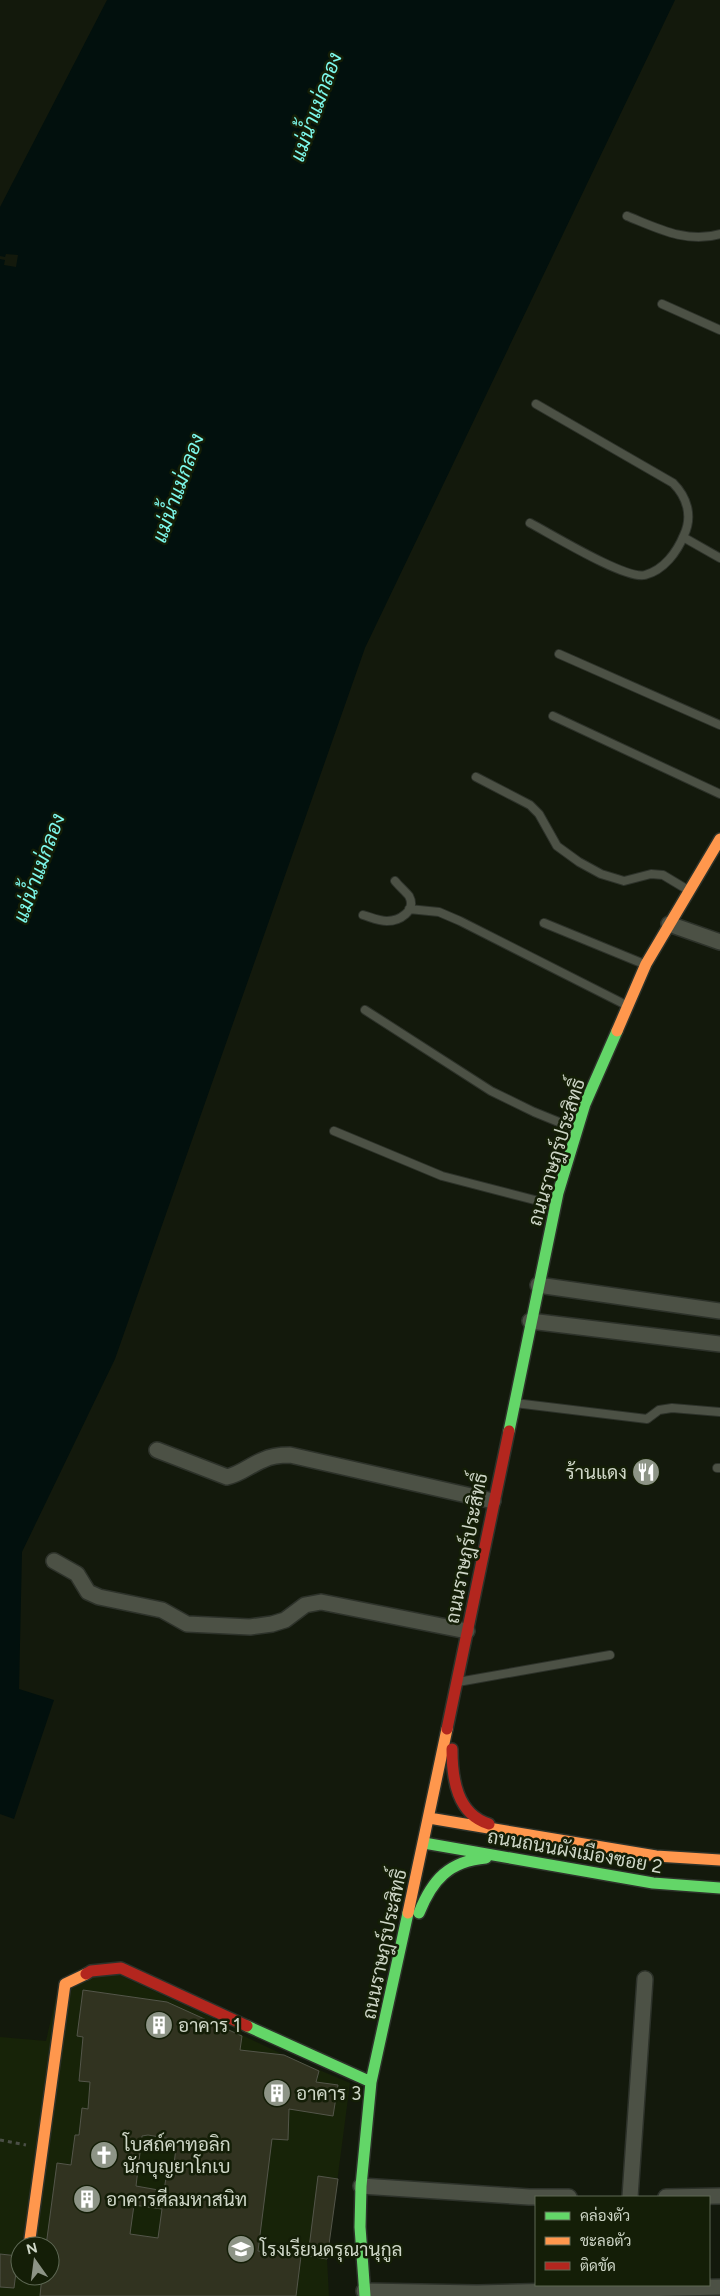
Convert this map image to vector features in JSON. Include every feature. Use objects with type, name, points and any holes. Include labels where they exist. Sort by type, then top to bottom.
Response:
[{"type":"street","name":"ถนนราษฎร์ประสิทธิ์","points":[[364,2293],[360,2227],[361,2186],[370,2082],[430,1818],[513,1403],[555,1206],[586,1104],[646,964],[720,839]]},
{"type":"street","points":[[669,924],[720,942]]},
{"type":"street","points":[[538,1285],[720,1311]]},
{"type":"street","points":[[530,1321],[720,1344]]},
{"type":"street","points":[[158,1450],[227,1477],[277,1455],[290,1455],[493,1501]]},
{"type":"street","points":[[54,1561],[77,1574],[88,1592],[99,1597],[162,1610],[187,1624],[250,1627],[272,1624],[285,1620],[305,1605],[322,1602],[467,1631]]},
{"type":"street","points":[[458,1682],[452,1774],[460,1796],[471,1816],[518,1833]]},
{"type":"street","name":"ถนนถนนผังเมืองซอย 2","points":[[430,1818],[656,1856],[720,1860]]},
{"type":"street","name":"ถนนถนนผังเมืองซอย 2","points":[[424,1843],[652,1883],[720,1888]]},
{"type":"street","points":[[396,1974],[429,1888],[446,1871],[476,1858],[513,1859]]},
{"type":"street","points":[[31,2236],[65,1984],[90,1971],[122,1968],[370,2082]]},
{"type":"street","points":[[630,2196],[645,1979]]},
{"type":"street","points":[[361,2186],[535,2197]]},
{"type":"street","points":[[364,2293],[478,2293],[720,2287]]},
{"type":"lane","points":[[627,216],[677,235],[704,238],[720,234]]},
{"type":"lane","points":[[662,304],[720,330]]},
{"type":"lane","points":[[530,523],[624,573],[644,575],[670,560],[687,529],[688,506],[683,493],[673,482],[536,404]]},
{"type":"lane","points":[[683,538],[720,558]]},
{"type":"lane","points":[[559,654],[720,725]]},
{"type":"lane","points":[[553,716],[720,794]]},
{"type":"lane","points":[[476,777],[530,805],[539,814],[557,846],[579,862],[601,874],[624,880],[651,874],[663,875],[688,891]]},
{"type":"lane","points":[[363,916],[386,921],[398,919],[410,909],[410,898],[395,881]]},
{"type":"lane","points":[[410,909],[439,912],[460,921],[628,1006]]},
{"type":"lane","points":[[544,923],[646,964]]},
{"type":"lane","points":[[365,1010],[491,1091],[534,1112],[578,1130]]},
{"type":"lane","points":[[334,1130],[442,1176],[555,1206]]},
{"type":"lane","points":[[513,1403],[647,1419],[659,1410],[672,1408],[720,1412]]},
{"type":"lane","points":[[458,1682],[610,1655]]},
{"type":"path","points":[[0,2140],[44,2148]]},
{"type":"shaded area","points":[[117,1974],[219,2021],[219,2024],[284,2055],[350,2083],[327,2259],[329,2296],[0,2296],[0,2037],[46,2041],[60,1979]]},
{"type":"water","name":"แม่น้ำแม่กลอง","points":[[107,0],[675,0],[365,648],[115,1359],[22,1552],[19,1689],[54,1700],[14,1819],[0,1814],[0,207]]},
{"type":"pier","points":[[6,254],[18,255],[16,267],[4,265],[5,260],[0,259],[0,256],[5,257]]},
{"type":"building","points":[[83,1990],[167,2002],[242,2036],[240,2050],[284,2055],[319,2071],[316,2082],[338,2085],[333,2116],[289,2109],[288,2140],[272,2139],[258,2251],[301,2256],[296,2296],[40,2296],[41,2286],[60,2286],[60,2236],[47,2236],[57,2163],[71,2165],[75,2135],[79,2135],[82,2108],[88,2109],[90,2082],[79,2081],[83,2037],[77,2036]],"holes":[[[148,2135],[177,2140],[173,2172],[167,2171],[164,2191],[136,2186],[142,2136]],[[134,2205],[162,2209],[158,2238],[130,2234]]]},
{"type":"building","points":[[318,2176],[338,2179],[327,2259],[308,2256]]},
{"type":"building","points":[[0,2254],[10,2255],[10,2286],[14,2286],[14,2288],[0,2287]]},
{"type":"traffic: fast","points":[[509,1431],[558,1193],[585,1104],[617,1031]]},
{"type":"traffic: fast","points":[[424,1843],[653,1883],[720,1888]]},
{"type":"traffic: fast","points":[[419,1913],[430,1891],[444,1874],[462,1863],[486,1858]]},
{"type":"traffic: fast","points":[[365,2296],[360,2227],[361,2186],[371,2082],[408,1913]]},
{"type":"traffic: fast","points":[[247,2026],[371,2082]]},
{"type":"traffic: slow","points":[[617,1031],[646,964],[720,839]]},
{"type":"traffic: slow","points":[[408,1913],[447,1729]]},
{"type":"traffic: slow","points":[[429,1818],[656,1856],[720,1860]]},
{"type":"traffic: slow","points":[[30,2236],[65,1984],[86,1974]]},
{"type":"traffic: jam","points":[[447,1729],[509,1431]]},
{"type":"traffic: jam","points":[[452,1749],[453,1772],[458,1794],[470,1812],[478,1819],[489,1824]]},
{"type":"traffic: jam","points":[[86,1974],[91,1971],[121,1968],[247,2026]]},
{"type":"place","name":"ร้านแดง","points":[[646,1472]]},
{"type":"place","name":"อาคาร 1","points":[[159,2025]]},
{"type":"place","name":"อาคาร 3","points":[[277,2093]]},
{"type":"place","name":"โบสถ์คาทอลิก นักบุญยาโกเบ","points":[[104,2155]]},
{"type":"place","name":"อาคารศีลมหาสนิท","points":[[87,2199]]},
{"type":"place","name":"โรงเรียนดรุณานุกูล","points":[[241,2249]]}]
